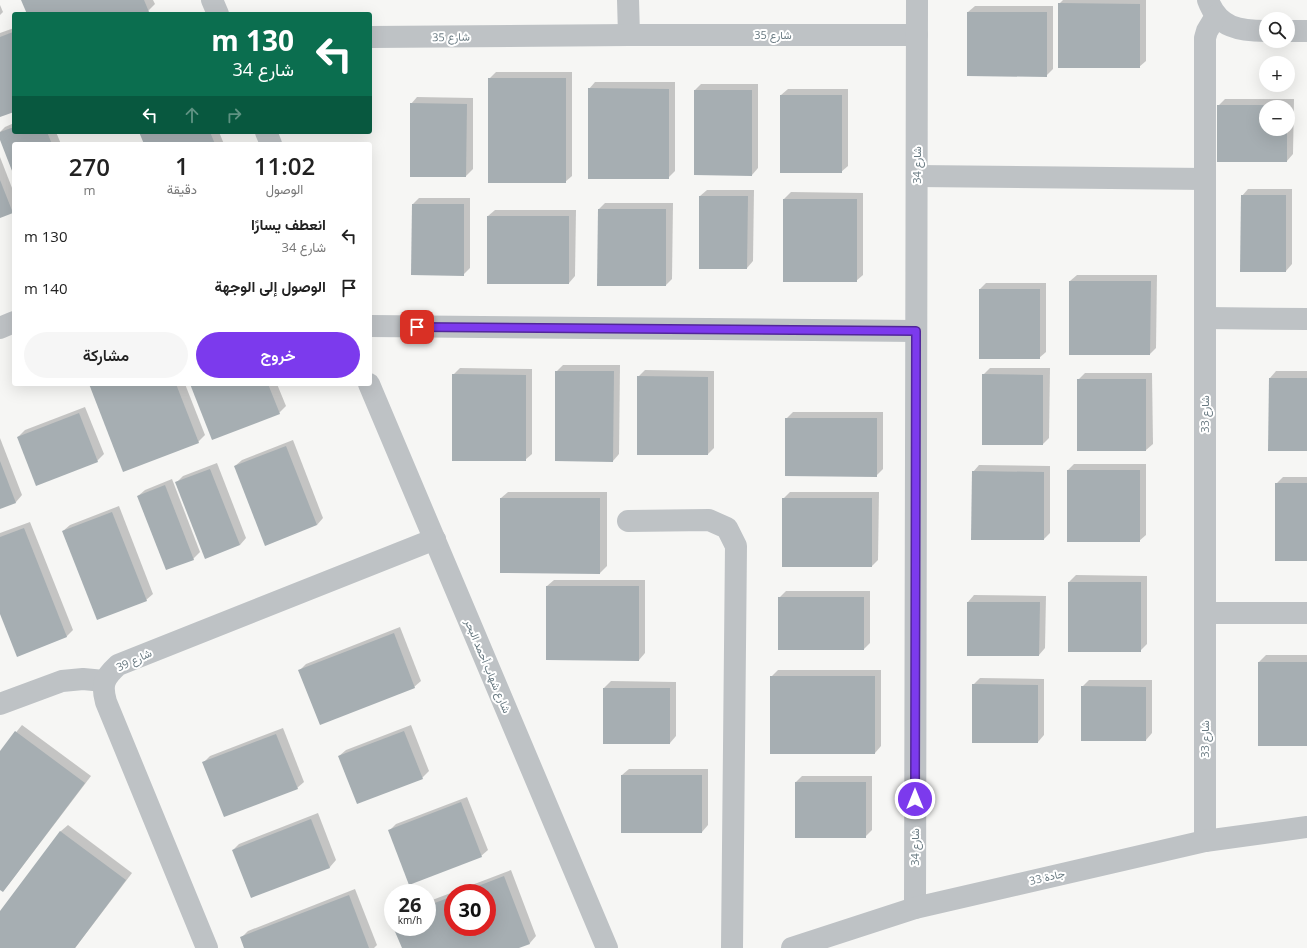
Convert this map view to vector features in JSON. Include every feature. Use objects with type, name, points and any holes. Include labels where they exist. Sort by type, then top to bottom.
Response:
[{"type":"street","points":[[212,0],[217,12]]},
{"type":"street","points":[[628,0],[629,35]]},
{"type":"street","name":"شارع 34","points":[[915,908],[917,0]]},
{"type":"street","points":[[1212,8],[1225,23],[1235,28],[1246,31],[1259,31]]},
{"type":"street","name":"شارع 33","points":[[1205,841],[1205,38],[1212,8]]},
{"type":"street","points":[[1295,31],[1307,31]]},
{"type":"street","name":"شارع 35","points":[[372,37],[917,35]]},
{"type":"street","points":[[917,176],[1205,179]]},
{"type":"street","points":[[1205,318],[1307,319]]},
{"type":"street","points":[[0,328],[12,323]]},
{"type":"street","points":[[372,326],[916,331]]},
{"type":"street","name":"شارع شهاب أحمد البحر","points":[[370,386],[607,948]]},
{"type":"street","points":[[628,521],[709,520],[727,528],[736,546],[732,948]]},
{"type":"street","name":"شارع 39","points":[[104,681],[118,665],[435,539]]},
{"type":"street","points":[[1205,613],[1307,613]]},
{"type":"street","points":[[0,704],[62,681],[83,679],[104,681],[103,690],[106,702],[207,948]]},
{"type":"street","name":"جادة 33","points":[[792,948],[915,908],[1205,841],[1307,827]]},
{"type":"building","points":[[21,0],[144,0],[149,12],[26,12]]},
{"type":"building","points":[[1058,3],[1140,4],[1140,68],[1058,68]]},
{"type":"building","points":[[967,12],[1047,12],[1047,77],[967,76]]},
{"type":"building","points":[[12,32],[12,113],[0,117],[0,37]]},
{"type":"building","points":[[488,78],[566,78],[566,183],[488,183]]},
{"type":"building","points":[[588,88],[669,89],[669,179],[588,179]]},
{"type":"building","points":[[694,90],[752,90],[752,176],[694,175]]},
{"type":"building","points":[[780,95],[842,95],[842,173],[780,173]]},
{"type":"building","points":[[410,103],[467,104],[466,177],[410,177]]},
{"type":"building","points":[[1217,105],[1259,105],[1259,136],[1287,136],[1287,162],[1217,162]]},
{"type":"building","points":[[12,128],[12,134],[48,134],[51,142],[12,142],[12,171],[0,140],[0,132]]},
{"type":"building","points":[[140,134],[211,134],[214,142],[143,142]]},
{"type":"building","points":[[0,180],[12,213],[0,218]]},
{"type":"building","points":[[1241,195],[1286,195],[1286,272],[1240,272]]},
{"type":"building","points":[[699,196],[748,196],[747,269],[699,269]]},
{"type":"building","points":[[783,199],[857,199],[857,282],[783,282]]},
{"type":"building","points":[[412,204],[464,204],[464,276],[411,275]]},
{"type":"building","points":[[598,209],[666,209],[666,286],[597,286]]},
{"type":"building","points":[[487,216],[569,216],[569,284],[487,284]]},
{"type":"building","points":[[1069,281],[1151,281],[1150,355],[1069,355]]},
{"type":"building","points":[[979,289],[1040,289],[1040,359],[979,359]]},
{"type":"building","points":[[555,371],[614,371],[613,462],[555,461]]},
{"type":"building","points":[[452,374],[526,375],[526,461],[452,461]]},
{"type":"building","points":[[982,374],[1043,375],[1043,445],[982,445]]},
{"type":"building","points":[[637,376],[708,377],[708,455],[637,455]]},
{"type":"building","points":[[1269,378],[1307,378],[1307,451],[1268,451]]},
{"type":"building","points":[[1077,379],[1146,379],[1146,451],[1077,451]]},
{"type":"building","points":[[90,386],[177,386],[199,443],[123,472]]},
{"type":"building","points":[[191,386],[269,386],[280,414],[212,440]]},
{"type":"building","points":[[79,413],[98,462],[36,486],[17,437]]},
{"type":"building","points":[[785,418],[877,418],[877,477],[785,476]]},
{"type":"building","points":[[286,446],[317,525],[265,546],[234,466]]},
{"type":"building","points":[[0,461],[16,503],[0,509]]},
{"type":"building","points":[[210,469],[240,545],[205,559],[175,482]]},
{"type":"building","points":[[1067,470],[1140,470],[1140,542],[1067,542]]},
{"type":"building","points":[[972,471],[1044,472],[1044,540],[971,540]]},
{"type":"building","points":[[1275,483],[1307,483],[1307,561],[1275,561]]},
{"type":"building","points":[[165,485],[194,560],[166,570],[137,496]]},
{"type":"building","points":[[500,498],[600,498],[600,574],[500,573]]},
{"type":"building","points":[[782,498],[872,498],[872,567],[782,567]]},
{"type":"building","points":[[112,512],[147,601],[97,620],[62,531]]},
{"type":"building","points":[[24,528],[67,637],[17,657],[0,614],[0,537]]},
{"type":"building","points":[[1068,582],[1141,582],[1141,652],[1068,652]]},
{"type":"building","points":[[546,586],[639,586],[639,661],[546,660]]},
{"type":"building","points":[[778,597],[864,597],[864,650],[778,650]]},
{"type":"building","points":[[967,602],[1040,602],[1039,656],[967,656]]},
{"type":"building","points":[[394,633],[415,688],[320,725],[298,670]]},
{"type":"building","points":[[1258,662],[1307,662],[1307,746],[1258,746]]},
{"type":"building","points":[[770,676],[875,676],[875,754],[770,754]]},
{"type":"building","points":[[972,684],[1038,685],[1038,743],[972,743]]},
{"type":"building","points":[[1081,686],[1146,687],[1146,741],[1081,741]]},
{"type":"building","points":[[603,688],[670,688],[670,744],[603,744]]},
{"type":"building","points":[[15,731],[85,783],[3,892],[0,890],[0,751]]},
{"type":"building","points":[[404,731],[423,779],[357,804],[338,756]]},
{"type":"building","points":[[276,734],[298,789],[224,817],[202,762]]},
{"type":"building","points":[[621,775],[702,775],[702,833],[621,833]]},
{"type":"building","points":[[795,782],[866,782],[866,838],[795,838]]},
{"type":"building","points":[[461,802],[482,857],[409,884],[388,830]]},
{"type":"building","points":[[311,819],[330,868],[251,898],[232,850]]},
{"type":"building","points":[[60,831],[126,880],[75,948],[0,948],[0,911]]},
{"type":"building","points":[[504,876],[530,944],[519,948],[402,948],[397,936],[436,936],[436,903],[444,899],[444,936],[496,936],[496,884],[483,884]]},
{"type":"building","points":[[349,895],[369,948],[244,948],[240,937]]},
{"type":"route","points":[[417,327],[916,331],[915,799]]}]
